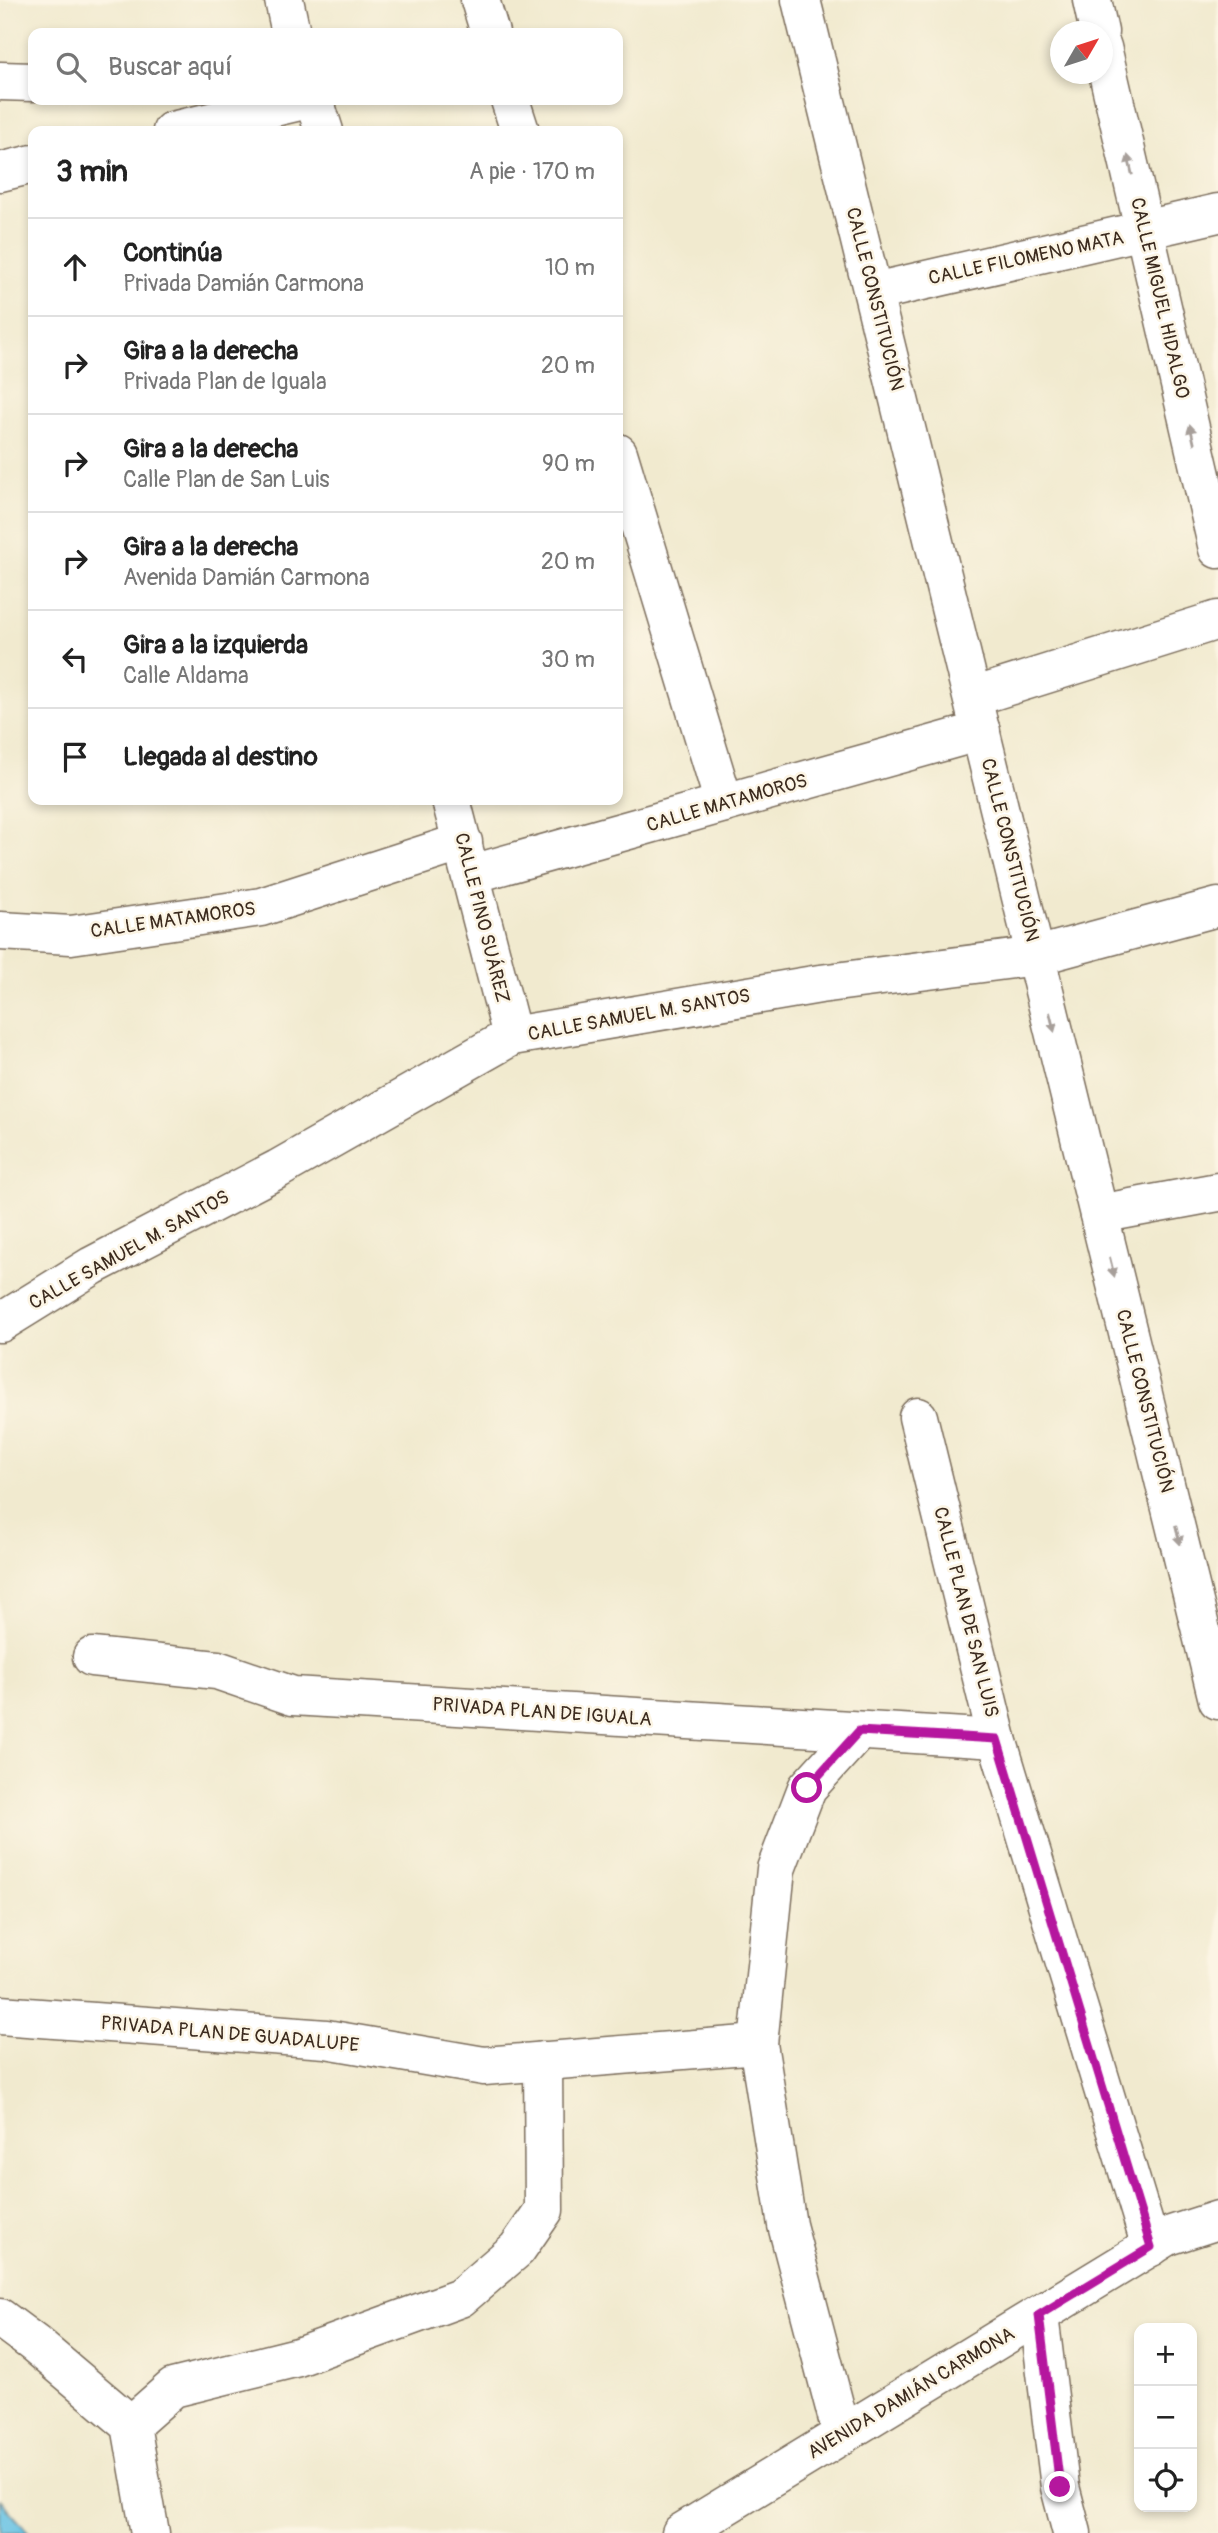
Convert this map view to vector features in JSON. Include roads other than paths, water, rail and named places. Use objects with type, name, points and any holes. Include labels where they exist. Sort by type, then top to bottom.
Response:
[{"type":"street","points":[[284,0],[290,28]]},
{"type":"street","points":[[480,0],[488,28]]},
{"type":"street","name":"CALLE CONSTITUCIÓN","points":[[801,0],[1218,1700]]},
{"type":"street","points":[[1092,0],[1097,21]]},
{"type":"street","points":[[0,82],[28,82]]},
{"type":"street","name":"CALLE MIGUEL HIDALGO","points":[[1111,84],[1218,549]]},
{"type":"street","points":[[193,126],[283,105]]},
{"type":"street","points":[[316,105],[322,126]]},
{"type":"street","points":[[512,105],[518,126]]},
{"type":"street","points":[[0,172],[28,165]]},
{"type":"street","name":"CALLE FILOMENO MATA","points":[[874,292],[1218,214]]},
{"type":"street","points":[[623,470],[724,803]]},
{"type":"street","name":"CALLE MATAMOROS","points":[[0,930],[71,935],[261,908],[467,858],[724,803],[977,714],[1218,620]]},
{"type":"street","name":"CALLE PINO SUÁREZ","points":[[452,805],[512,1036]]},
{"type":"street","name":"CALLE SAMUEL M. SANTOS","points":[[0,1323],[92,1266],[278,1168],[512,1036],[820,984],[1036,956],[1218,907]]},
{"type":"street","points":[[1099,1214],[1218,1192]]},
{"type":"street","name":"CALLE PLAN DE SAN LUIS","points":[[918,1417],[997,1739],[1151,2247]]},
{"type":"street","name":"PRIVADA PLAN DE IGUALA","points":[[92,1657],[217,1670],[293,1696],[997,1739]]},
{"type":"street","points":[[842,2435],[788,2225],[758,2043],[776,1869],[807,1788],[859,1731]]},
{"type":"street","name":"PRIVADA PLAN DE GUADALUPE","points":[[0,2015],[326,2039],[484,2066],[758,2043]]},
{"type":"street","points":[[131,2425],[173,2388],[298,2357],[460,2298],[517,2249],[544,2210],[543,2061]]},
{"type":"street","name":"AVENIDA DAMIÁN CARMONA","points":[[681,2533],[1168,2236],[1218,2220]]},
{"type":"street","points":[[1039,2315],[1060,2487],[1072,2533]]},
{"type":"street","points":[[0,2318],[131,2425],[149,2533]]},
{"type":"water","points":[[0,2500],[29,2533],[0,2533]]}]
